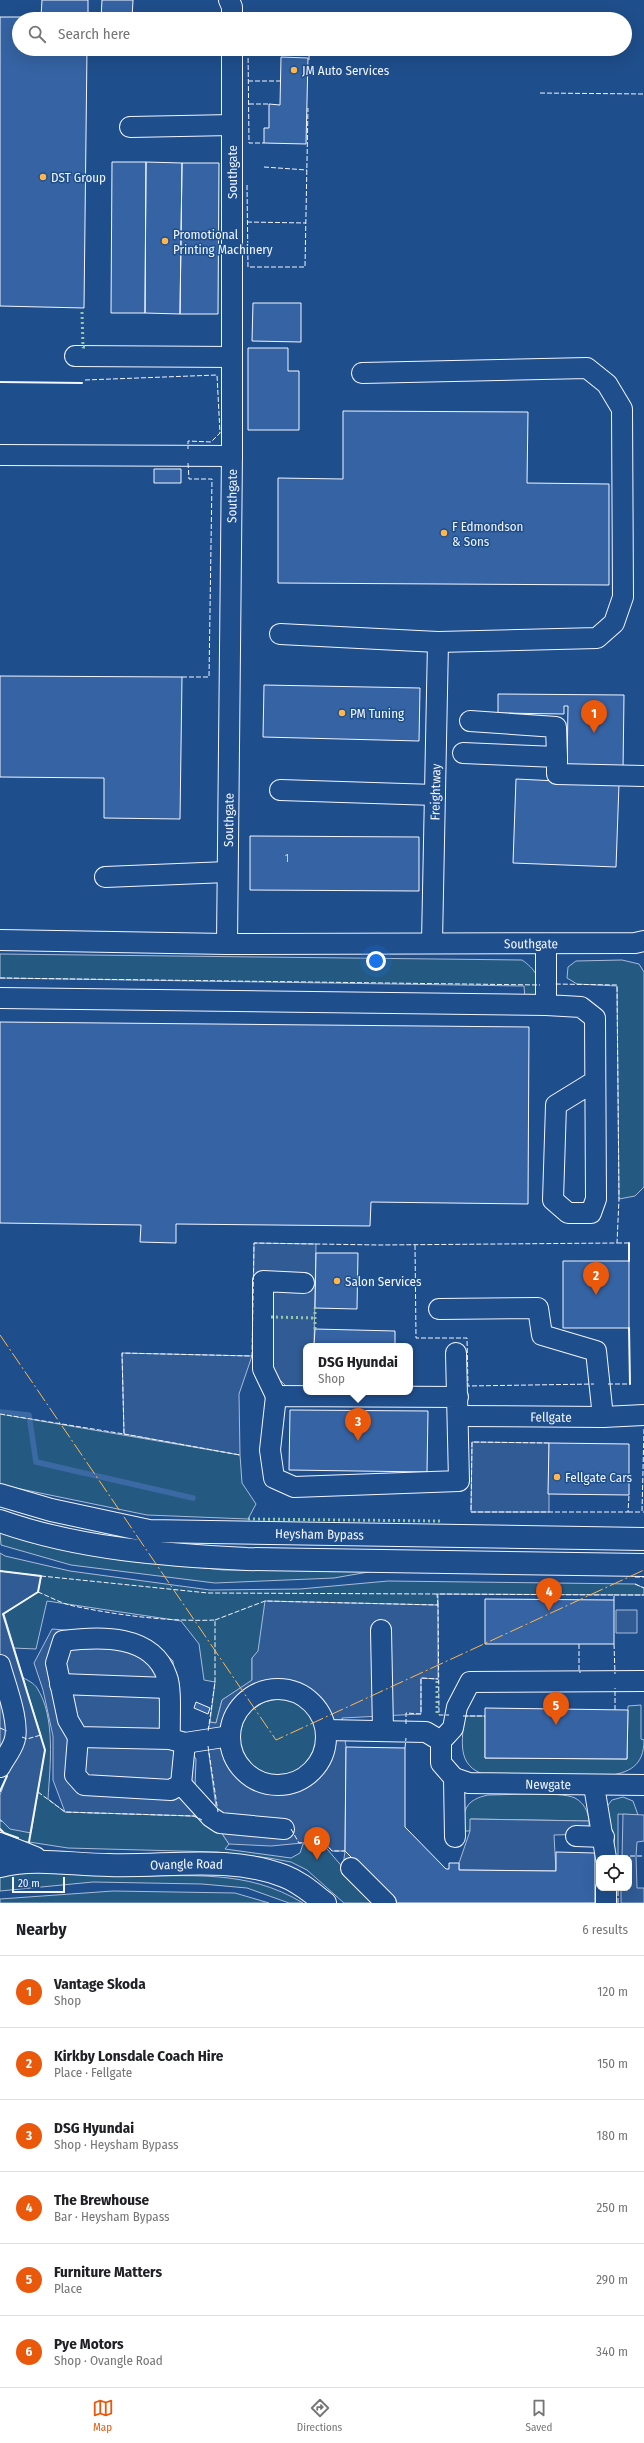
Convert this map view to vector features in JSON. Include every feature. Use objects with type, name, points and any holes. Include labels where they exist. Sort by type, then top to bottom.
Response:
[{"type":"main road","name":"Heysham Bypass","points":[[0,1495],[51,1510],[149,1531],[644,1539]]},
{"type":"main road","name":"Heysham Bypass","points":[[0,1521],[74,1541],[183,1556],[248,1559],[644,1565]]},
{"type":"main road","name":"Ovangle Road","points":[[0,1844],[40,1860]]},
{"type":"main road","name":"Ovangle Road","points":[[0,1866],[40,1860],[109,1866],[186,1864],[243,1867],[284,1876],[303,1886],[325,1903]]},
{"type":"street","points":[[229,0],[232,7],[232,12]]},
{"type":"street","name":"Southgate","points":[[226,944],[232,456],[232,56]]},
{"type":"street","points":[[130,127],[232,125]]},
{"type":"street","points":[[75,356],[232,357]]},
{"type":"street","points":[[280,634],[438,642],[597,638],[614,624],[622,597],[622,409],[607,384],[587,368],[362,373]]},
{"type":"street","points":[[0,455],[232,456]]},
{"type":"street","name":"Freightway","points":[[432,942],[438,642]]},
{"type":"street","points":[[470,721],[556,727],[557,774],[644,776]]},
{"type":"street","points":[[463,753],[557,757]]},
{"type":"street","points":[[280,790],[435,795]]},
{"type":"street","points":[[105,877],[227,872]]},
{"type":"street","name":"Southgate","points":[[0,940],[226,944],[432,942],[546,944],[635,943],[644,941]]},
{"type":"street","points":[[546,944],[546,1005]]},
{"type":"street","points":[[0,998],[546,1005],[581,1007],[595,1018],[596,1200],[591,1213],[568,1213],[553,1200],[556,1105],[595,1081]]},
{"type":"street","points":[[304,1283],[263,1282],[264,1369],[276,1396],[270,1450],[274,1478],[294,1488],[459,1481],[456,1353]]},
{"type":"street","points":[[439,1309],[538,1308],[542,1335],[596,1350],[603,1417]]},
{"type":"street","name":"Fellgate","points":[[276,1396],[458,1406],[603,1417],[644,1415]]},
{"type":"street","points":[[381,1630],[383,1730]]},
{"type":"street","points":[[181,1784],[171,1790],[84,1785],[75,1775],[78,1737],[68,1720],[56,1663],[64,1641],[94,1637],[140,1645],[157,1657],[168,1678],[168,1688],[177,1741],[181,1784],[203,1809],[220,1823],[284,1829]]},
{"type":"street","points":[[0,1666],[3,1688],[15,1734],[14,1742],[0,1767]]},
{"type":"street","points":[[455,1837],[454,1778],[441,1764],[441,1741],[453,1728],[457,1708],[470,1682],[644,1681]]},
{"type":"street","points":[[60,1684],[168,1688]]},
{"type":"street","points":[[283,1690],[298,1694],[311,1703],[321,1715],[326,1730],[326,1746],[320,1761],[310,1774],[297,1782],[281,1785],[266,1784],[251,1777],[240,1766],[232,1752],[230,1736],[233,1721],[241,1707],[253,1697],[260,1694],[283,1690]]},
{"type":"street","points":[[326,1730],[426,1732],[441,1741]]},
{"type":"street","points":[[78,1737],[177,1741],[230,1736]]},
{"type":"street","name":"Newgate","points":[[454,1778],[469,1783],[594,1786],[644,1785]]},
{"type":"street","points":[[594,1786],[604,1837],[606,1855]]},
{"type":"street","points":[[576,1836],[604,1837]]},
{"type":"street","points":[[351,1868],[386,1903]]},
{"type":"street","points":[[606,1891],[606,1903]]},
{"type":"shaded area","points":[[0,954],[522,960],[534,970],[538,979],[539,988],[538,994],[532,999],[525,999],[524,986],[0,978]]},
{"type":"shaded area","points":[[622,960],[639,964],[644,972],[644,1187],[635,1196],[619,1199],[617,986],[577,984],[567,978],[568,967],[576,961]]},
{"type":"shaded area","points":[[254,1243],[316,1244],[314,1343],[303,1343],[303,1390],[290,1390],[279,1379],[272,1364],[271,1317],[253,1317]]},
{"type":"shaded area","points":[[122,1353],[252,1356],[239,1394],[240,1455],[124,1434]]},
{"type":"shaded area","points":[[0,1414],[240,1455],[242,1483],[256,1504],[248,1519],[147,1515],[0,1484]]},
{"type":"shaded area","points":[[472,1442],[549,1443],[549,1512],[471,1512]]},
{"type":"shaded area","points":[[0,1532],[168,1564],[223,1570],[374,1571],[334,1578],[215,1583],[71,1565],[1,1545]]},
{"type":"shaded area","points":[[0,1553],[5,1556],[70,1571],[210,1590],[300,1589],[388,1581],[635,1584],[644,1588],[644,1595],[438,1594],[438,1605],[258,1652],[252,1658],[252,1681],[222,1700],[216,1723],[210,1722],[215,1682],[204,1680],[199,1644],[181,1621],[47,1601],[36,1649],[13,1648],[3,1614],[38,1592],[41,1576],[0,1571]]},
{"type":"shaded area","points":[[0,1571],[41,1576],[38,1592],[4,1614],[45,1750],[31,1833],[10,1829],[0,1819],[0,1795],[7,1776],[0,1772]]},
{"type":"shaded area","points":[[265,1601],[438,1605],[438,1679],[421,1678],[421,1714],[342,1718],[346,1747],[345,1851],[332,1851],[323,1841],[271,1846],[229,1844],[219,1829],[207,1740],[208,1730],[210,1722],[216,1723],[222,1700],[252,1680],[252,1658],[258,1651]],"holes":[[[277,1699],[290,1700],[302,1706],[311,1716],[316,1727],[318,1740],[315,1752],[309,1763],[299,1771],[288,1776],[275,1777],[263,1774],[253,1767],[245,1757],[240,1745],[240,1732],[244,1719],[253,1709],[264,1702]]]},
{"type":"shaded area","points":[[616,1610],[637,1610],[637,1633],[616,1633]]},
{"type":"shaded area","points":[[52,1629],[89,1632],[153,1643],[173,1661],[177,1728],[196,1759],[194,1816],[65,1812],[53,1780],[53,1736],[43,1690],[34,1663]]},
{"type":"shaded area","points":[[22,1677],[36,1686],[43,1700],[47,1713],[50,1742],[48,1799],[65,1812],[194,1816],[219,1829],[229,1844],[225,1849],[291,1858],[300,1853],[303,1844],[322,1843],[373,1903],[344,1903],[307,1870],[291,1862],[217,1852],[68,1848],[16,1840],[0,1833],[0,1819],[1,1822],[41,1735]]},
{"type":"shaded area","points":[[279,1699],[294,1702],[306,1711],[315,1723],[318,1738],[315,1753],[306,1765],[294,1774],[279,1777],[264,1774],[252,1765],[243,1753],[240,1738],[243,1723],[252,1711],[264,1702]]},
{"type":"shaded area","points":[[641,1705],[641,1739],[644,1740],[643,1749],[638,1762],[634,1767],[622,1773],[606,1776],[486,1775],[476,1771],[465,1759],[462,1743],[464,1716],[485,1716],[485,1758],[627,1759],[628,1706]]},
{"type":"shaded area","points":[[546,1794],[568,1796],[575,1798],[583,1805],[587,1811],[589,1821],[471,1819],[470,1831],[463,1831],[464,1817],[467,1807],[474,1800],[488,1795]]},
{"type":"shaded area","points":[[623,1797],[633,1801],[638,1815],[618,1814],[618,1855],[614,1855],[614,1836],[605,1809],[612,1800]]},
{"type":"shaded area","points":[[623,1814],[644,1815],[644,1841],[637,1842],[636,1856],[637,1888],[644,1888],[644,1903],[621,1903],[621,1891],[632,1891],[632,1855],[622,1855]]},
{"type":"shaded area","points":[[470,1819],[589,1821],[589,1834],[554,1835],[556,1871],[459,1870],[459,1863],[470,1831]]},
{"type":"shaded area","points":[[345,1851],[397,1903],[373,1903],[342,1874]]},
{"type":"shaded area","points":[[21,1869],[124,1876],[194,1876],[238,1879],[260,1884],[303,1903],[289,1903],[247,1888],[202,1884],[93,1882],[0,1891],[0,1874]]},
{"type":"shaded area","points":[[113,1891],[235,1893],[269,1903],[0,1903],[0,1899]]},
{"type":"building","name":"DST Group","points":[[42,0],[88,0],[88,12],[41,12]]},
{"type":"building","points":[[102,0],[133,0],[132,12],[101,12]]},
{"type":"building","name":"DST Group","points":[[0,17],[12,17],[12,56],[87,56],[84,308],[0,306]]},
{"type":"building","points":[[281,57],[308,58],[306,144],[264,143],[264,128],[269,128],[269,104],[280,105]]},
{"type":"building","points":[[112,162],[146,162],[145,313],[111,313]]},
{"type":"building","points":[[146,162],[182,163],[180,314],[145,313]]},
{"type":"building","points":[[182,163],[219,163],[218,314],[180,314]]},
{"type":"building","points":[[253,303],[301,303],[301,342],[252,341]]},
{"type":"building","points":[[248,348],[288,348],[288,371],[299,371],[299,430],[248,430]]},
{"type":"building","name":"F Edmondson & Sons","points":[[343,411],[528,412],[527,483],[609,484],[609,585],[278,583],[278,478],[343,479]]},
{"type":"building","points":[[154,469],[181,469],[181,483],[154,483]]},
{"type":"building","points":[[0,676],[182,677],[180,819],[104,818],[104,778],[0,777]]},
{"type":"building","name":"PM Tuning","points":[[264,685],[420,688],[419,741],[263,737]]},
{"type":"building","points":[[498,694],[624,695],[623,770],[567,770],[568,706],[564,706],[564,714],[498,713]]},
{"type":"building","points":[[516,779],[619,784],[616,867],[513,863]]},
{"type":"building","points":[[250,836],[419,837],[419,891],[250,890]]},
{"type":"building","points":[[0,1022],[529,1027],[528,1204],[371,1202],[370,1226],[176,1224],[176,1243],[140,1242],[141,1225],[0,1223]]},
{"type":"building","name":"Salon Services","points":[[316,1253],[358,1253],[357,1309],[315,1308]]},
{"type":"building","points":[[563,1261],[629,1261],[629,1328],[563,1328]]},
{"type":"building","points":[[315,1329],[395,1331],[395,1343],[314,1343]]},
{"type":"building","points":[[290,1410],[428,1411],[427,1472],[289,1470]]},
{"type":"building","points":[[549,1443],[629,1444],[629,1495],[548,1494]]},
{"type":"building","points":[[485,1599],[614,1600],[614,1644],[485,1644]]},
{"type":"building","points":[[196,1702],[210,1708],[208,1714],[194,1708]]},
{"type":"building","points":[[485,1708],[628,1710],[627,1759],[485,1758]]},
{"type":"building","points":[[346,1747],[405,1748],[405,1827],[446,1869],[449,1869],[449,1863],[459,1863],[459,1870],[556,1871],[556,1852],[595,1853],[595,1903],[397,1903],[345,1851]]},
{"type":"waterway","points":[[0,1412],[29,1415],[36,1462],[193,1498]]},
{"type":"hedge","points":[[82,312],[83,347],[85,347]]},
{"type":"hedge","points":[[315,1308],[315,1329]]},
{"type":"hedge","points":[[271,1317],[315,1318]]},
{"type":"hedge","points":[[248,1519],[440,1521]]},
{"type":"hedge","points":[[437,1681],[437,1714]]},
{"type":"fence","points":[[248,56],[249,143],[264,143]]},
{"type":"fence","points":[[248,81],[280,81]]},
{"type":"fence","points":[[540,93],[644,94]]},
{"type":"fence","points":[[249,104],[269,104]]},
{"type":"fence","points":[[247,185],[248,267],[305,267],[308,108]]},
{"type":"fence","points":[[264,167],[307,170]]},
{"type":"fence","points":[[247,222],[306,223]]},
{"type":"fence","points":[[85,380],[217,375],[220,433],[211,442],[188,441],[188,449]]},
{"type":"fence","points":[[182,677],[209,677],[212,479],[189,479],[188,463]]},
{"type":"fence","points":[[0,978],[540,985]]},
{"type":"fence","points":[[0,1414],[124,1434],[122,1353],[252,1356],[254,1243],[379,1245],[617,1243],[619,1199],[617,985],[554,984]]},
{"type":"fence","points":[[617,1243],[629,1243]]},
{"type":"fence","points":[[415,1245],[416,1338],[467,1338],[468,1386],[594,1384]]},
{"type":"fence","points":[[608,1384],[630,1384]]},
{"type":"fence","points":[[644,1429],[642,1512],[644,1512]]},
{"type":"fence","points":[[124,1434],[240,1455]]},
{"type":"fence","points":[[549,1443],[472,1442],[471,1512],[628,1512],[629,1495]]},
{"type":"fence","points":[[628,1512],[642,1512]]},
{"type":"fence","points":[[41,1576],[208,1593],[437,1594]]},
{"type":"fence","points":[[635,1577],[644,1577]]},
{"type":"fence","points":[[635,1584],[644,1588]]},
{"type":"fence","points":[[38,1592],[69,1605],[105,1612],[161,1619],[215,1620],[215,1682],[208,1732]]},
{"type":"fence","points":[[438,1605],[437,1594],[614,1595],[614,1600]]},
{"type":"fence","points":[[614,1595],[644,1595]]},
{"type":"fence","points":[[215,1620],[265,1601],[438,1605],[439,1715],[449,1715]]},
{"type":"fence","points":[[579,1644],[579,1672],[581,1672]]},
{"type":"fence","points":[[614,1644],[615,1674]]},
{"type":"fence","points":[[406,1724],[406,1713],[421,1714],[421,1678],[438,1679]]},
{"type":"fence","points":[[615,1688],[615,1710]]},
{"type":"fence","points":[[463,1716],[485,1716]]},
{"type":"fence","points":[[0,1728],[7,1731]]},
{"type":"fence","points":[[22,1737],[27,1739],[41,1735]]},
{"type":"fence","points":[[405,1748],[406,1738]]},
{"type":"fence","points":[[208,1746],[218,1812]]},
{"type":"fence","points":[[38,1792],[65,1812],[194,1816],[202,1820]]},
{"type":"fence","points":[[291,1829],[299,1843],[323,1841],[332,1851],[345,1851]]},
{"type":"fence","points":[[632,1856],[644,1856]]},
{"type":"fence","points":[[618,1891],[618,1903]]},
{"type":"wall","points":[[0,382],[82,383]]},
{"type":"wall","points":[[629,1243],[629,1261]]},
{"type":"wall","points":[[629,1328],[630,1384]]},
{"type":"wall","points":[[0,1571],[41,1576],[38,1592],[3,1614],[45,1750],[29,1842]]},
{"type":"wall","points":[[0,1791],[7,1776]]},
{"type":"wall","points":[[0,1829],[4,1833],[18,1838]]},
{"type":"power","points":[[0,1335],[276,1740],[644,1570]]},
{"type":"place","name":"JM Auto Services","points":[[294,70]]},
{"type":"place","name":"DST Group","points":[[43,177]]},
{"type":"place","name":"Promotional Printing Machinery","points":[[165,241]]},
{"type":"place","name":"F Edmondson & Sons","points":[[444,533]]},
{"type":"place","name":"PM Tuning","points":[[342,713]]},
{"type":"place","name":"Vantage Skoda","points":[[594,733]]},
{"type":"place","name":"Salon Services","points":[[337,1281]]},
{"type":"place","name":"Kirkby Lonsdale Coach Hire","points":[[596,1295]]},
{"type":"place","name":"DSG Hyundai","points":[[358,1441]]},
{"type":"place","name":"Fellgate Cars","points":[[557,1477]]},
{"type":"place","name":"The Brewhouse","points":[[549,1611]]},
{"type":"place","name":"Furniture Matters","points":[[556,1725]]},
{"type":"place","name":"Pye Motors","points":[[317,1860]]}]
